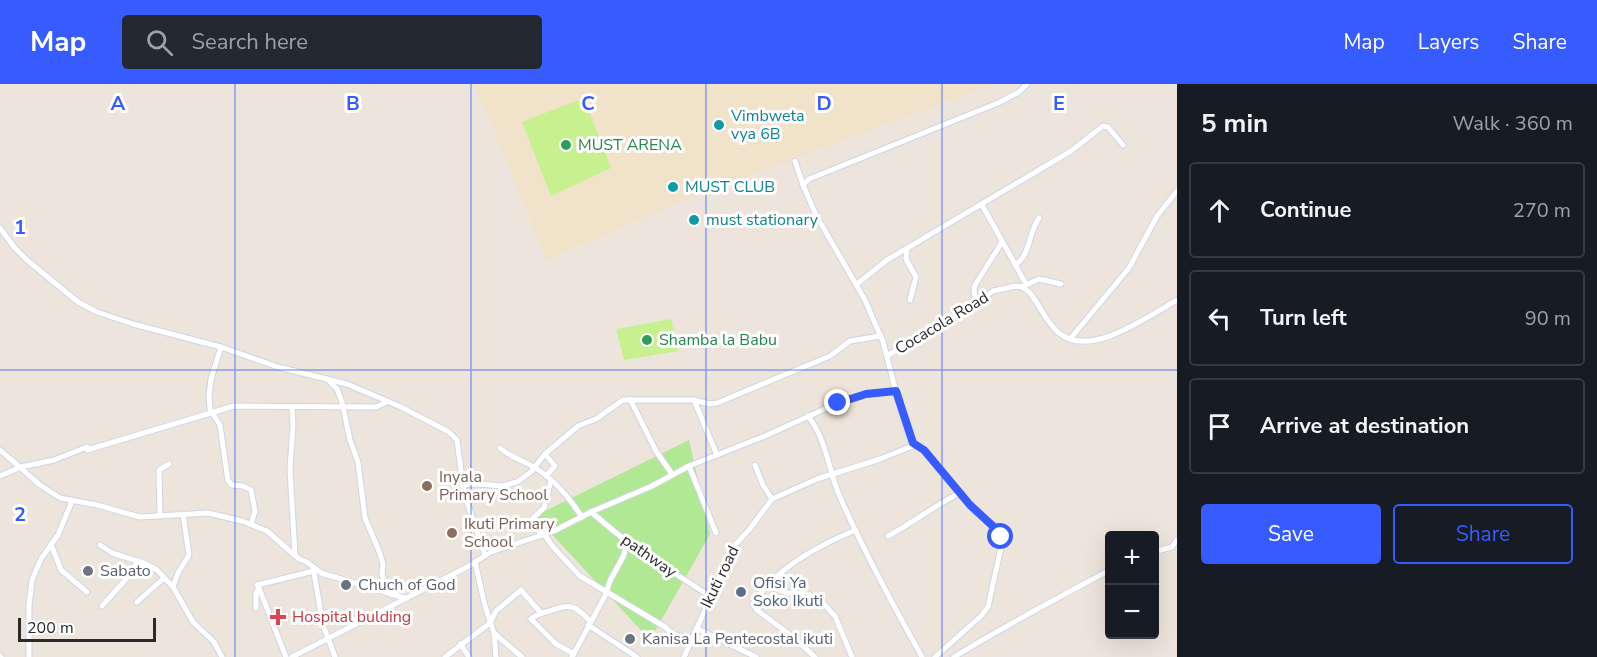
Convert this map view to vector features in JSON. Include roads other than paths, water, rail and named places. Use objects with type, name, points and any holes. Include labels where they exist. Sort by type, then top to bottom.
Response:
[{"type":"street","points":[[803,185],[818,175],[998,103],[1019,92],[1027,84]]},
{"type":"street","points":[[857,284],[876,267],[1074,150],[1103,126],[1108,127],[1123,145]]},
{"type":"street","points":[[795,161],[816,215],[857,284],[888,355],[910,437],[915,446],[924,450],[1001,537],[1002,543],[987,607],[981,616],[935,657]]},
{"type":"street","points":[[1070,339],[1129,268],[1157,216],[1177,191]]},
{"type":"street","points":[[982,205],[1024,286],[1052,327],[1063,336],[1084,341],[1106,337],[1133,325],[1177,300]]},
{"type":"street","points":[[1015,265],[1024,256],[1038,218]]},
{"type":"street","points":[[0,228],[27,260],[78,302],[111,318],[221,347],[278,367],[359,388],[454,435],[457,441],[462,485],[485,555]]},
{"type":"street","points":[[976,302],[975,285],[1002,242]]},
{"type":"street","points":[[907,249],[906,259],[916,277],[910,300]]},
{"type":"street","name":"Cocacola Road","points":[[888,355],[934,330],[1001,288],[1024,286],[1039,279],[1061,284]]},
{"type":"street","points":[[462,485],[506,486],[517,482],[535,468],[544,454],[578,426],[596,419],[621,401],[630,399],[694,400],[709,404],[723,401],[830,356],[850,341],[880,336]]},
{"type":"street","points":[[221,347],[209,390],[209,405],[219,425],[228,481],[232,486],[246,487],[251,490],[255,511],[251,524]]},
{"type":"street","points":[[326,378],[337,389],[343,406],[358,462],[364,518],[380,551],[383,564],[382,575],[395,603]]},
{"type":"street","points":[[292,657],[485,555],[543,536],[591,512],[652,486],[689,466],[808,416],[856,397],[896,391]]},
{"type":"street","points":[[630,399],[656,451],[672,474]]},
{"type":"street","points":[[694,400],[717,455]]},
{"type":"street","points":[[0,476],[21,467],[45,463],[238,406],[379,406],[387,402]]},
{"type":"street","points":[[292,406],[290,470],[295,555]]},
{"type":"street","points":[[808,416],[824,444],[840,497],[888,596],[922,657]]},
{"type":"street","name":"Ikuti road","points":[[684,657],[733,547],[772,499],[799,486],[915,446]]},
{"type":"street","points":[[500,448],[512,458],[535,468],[548,478],[569,499],[582,517]]},
{"type":"street","points":[[0,450],[55,496],[134,516],[217,515],[251,524],[274,536],[295,555],[328,576],[405,598]]},
{"type":"street","points":[[544,454],[555,466],[548,478],[544,508],[533,518],[543,536],[580,576],[674,634],[691,639]]},
{"type":"street","points":[[159,516],[159,470],[169,464]]},
{"type":"street","points":[[755,465],[772,499]]},
{"type":"street","points":[[689,466],[716,533]]},
{"type":"street","points":[[888,536],[943,500],[960,492]]},
{"type":"street","points":[[29,657],[30,587],[37,566],[60,530],[72,501]]},
{"type":"street","name":"pathway","points":[[591,512],[627,541],[710,596]]},
{"type":"street","points":[[173,587],[189,555],[183,514]]},
{"type":"street","points":[[815,657],[793,637],[754,608],[754,602],[767,586],[811,552],[856,530]]},
{"type":"street","points":[[1159,551],[1172,547],[1177,540]]},
{"type":"street","points":[[627,541],[624,555],[589,623],[573,656],[556,644],[531,620],[541,613],[560,606],[577,608],[589,623],[637,657]]},
{"type":"street","points":[[51,544],[61,570],[87,592]]},
{"type":"street","points":[[100,545],[112,553],[153,567],[173,587],[193,622],[214,642],[222,657]]},
{"type":"street","points":[[102,606],[127,578],[137,562]]},
{"type":"street","points":[[475,562],[494,633],[496,657]]},
{"type":"street","points":[[256,608],[256,593],[259,588],[257,585],[314,569]]},
{"type":"street","points":[[314,569],[322,620],[335,657]]},
{"type":"street","points":[[954,657],[1033,610],[1105,573]]},
{"type":"street","points":[[137,602],[164,578]]},
{"type":"street","points":[[767,586],[787,593],[808,594],[822,602],[835,616],[852,657]]},
{"type":"street","points":[[259,588],[286,657]]},
{"type":"street","points":[[446,657],[490,623],[496,611],[521,590],[541,613]]},
{"type":"street","points":[[696,628],[756,657]]},
{"type":"street","points":[[494,633],[522,657]]},
{"type":"street","points":[[460,644],[469,657]]},
{"type":"place","name":"Vimbweta vya 6B","points":[[719,125]]},
{"type":"place","name":"MUST ARENA","points":[[566,145]]},
{"type":"place","name":"MUST CLUB","points":[[673,187]]},
{"type":"place","name":"must stationary","points":[[694,220]]},
{"type":"place","name":"Shamba la Babu","points":[[647,340]]},
{"type":"place","name":"Inyala Primary School","points":[[427,486]]},
{"type":"place","name":"Ikuti Primary School","points":[[452,533]]},
{"type":"place","name":"Sabato","points":[[88,571]]},
{"type":"place","name":"Chuch of God","points":[[346,585]]},
{"type":"place","name":"Ofisi Ya Soko Ikuti","points":[[741,592]]},
{"type":"place","name":"Hospital bulding","points":[[278,617]]},
{"type":"place","name":"Kanisa La Pentecostal ikuti","points":[[630,639]]}]
